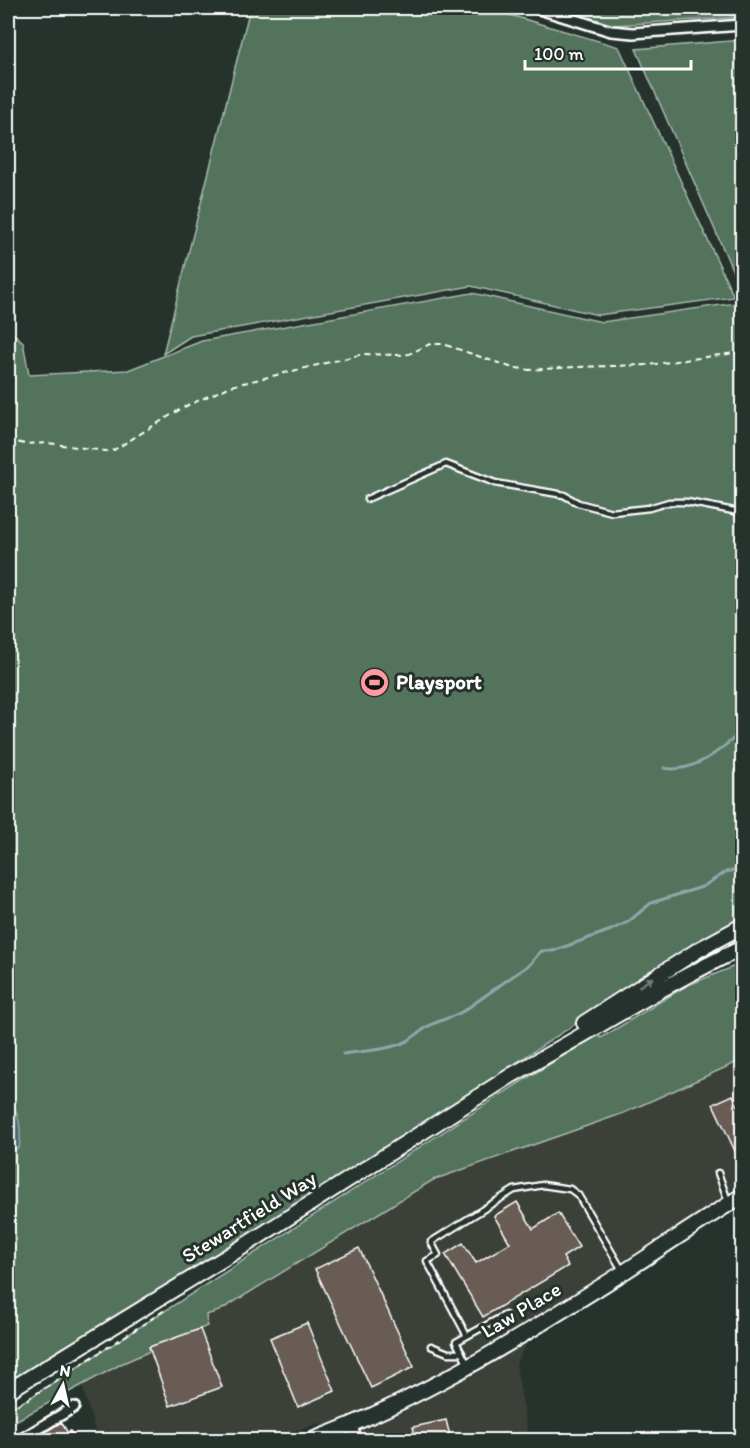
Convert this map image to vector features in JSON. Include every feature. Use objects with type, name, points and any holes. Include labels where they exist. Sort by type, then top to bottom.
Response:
[{"type":"street","points":[[536,8],[611,31],[633,33],[742,25]]},
{"type":"street","name":"Stewartfield Way","points":[[512,1075],[645,983],[742,926]]},
{"type":"street","name":"Stewartfield Way","points":[[14,1388],[233,1253],[512,1075],[662,988],[742,948]]},
{"type":"street","name":"Law Place","points":[[312,1440],[352,1424],[469,1366],[624,1272],[742,1196]]},
{"type":"street","points":[[20,1440],[32,1438],[74,1407]]},
{"type":"street","points":[[352,1424],[356,1440]]},
{"type":"lane","points":[[367,499],[446,464],[495,483],[564,495],[578,503],[612,512],[649,508],[669,502],[687,502],[734,511],[742,510]]},
{"type":"lane","points":[[718,1173],[729,1204]]},
{"type":"lane","points":[[467,1336],[427,1262],[438,1255],[430,1242],[514,1190],[543,1185],[570,1190],[578,1195],[624,1272]]},
{"type":"lane","points":[[469,1366],[456,1342],[505,1315]]},
{"type":"lane","points":[[431,1346],[448,1353],[462,1353]]},
{"type":"path","points":[[8,440],[25,444],[48,443],[105,451],[114,450],[184,406],[231,386],[363,354],[386,356],[409,354],[430,344],[443,344],[510,367],[529,370],[648,365],[742,352]]},
{"type":"path","points":[[8,820],[14,808],[10,787]]},
{"type":"path","points":[[8,1409],[28,1398]]},
{"type":"shaded area","points":[[742,1060],[742,1189],[541,1314],[516,1364],[529,1440],[327,1440],[321,1423],[262,1440],[98,1440],[82,1385],[206,1315],[433,1180],[624,1113]]},
{"type":"green space","points":[[250,8],[486,8],[619,47],[734,297],[598,315],[471,286],[191,336],[163,354]]},
{"type":"green space","points":[[559,8],[742,8],[742,17],[614,25]]},
{"type":"green space","points":[[742,40],[742,292],[636,49]]},
{"type":"green space","name":"Playsport","points":[[472,293],[602,322],[742,302],[742,920],[681,955],[390,1145],[8,1385],[8,329],[23,342],[29,375],[128,370],[202,341]]},
{"type":"green space","points":[[742,963],[742,1060],[624,1113],[433,1180],[219,1311],[206,1315],[207,1326],[123,1363],[8,1425],[8,1409],[28,1399],[519,1083],[598,1034],[601,1038],[686,986]]},
{"type":"water","points":[[8,1099],[18,1116],[20,1136],[19,1148],[8,1151]]},
{"type":"building","points":[[733,1095],[742,1116],[742,1147],[735,1151],[713,1104]]},
{"type":"building","points":[[517,1202],[533,1229],[558,1213],[579,1247],[563,1257],[568,1266],[483,1317],[445,1254],[463,1243],[476,1263],[510,1243],[494,1216]]},
{"type":"building","points":[[359,1248],[414,1367],[371,1388],[315,1269]]},
{"type":"building","points":[[307,1323],[335,1391],[298,1407],[270,1338]]},
{"type":"building","points":[[200,1329],[222,1387],[170,1406],[149,1347]]},
{"type":"building","points":[[446,1420],[451,1440],[416,1440],[413,1427]]},
{"type":"building","points":[[61,1422],[68,1433],[70,1431],[75,1438],[73,1440],[50,1440],[45,1432]]},
{"type":"waterway","points":[[664,768],[675,769],[697,764],[726,745],[742,731]]},
{"type":"waterway","points":[[343,1054],[399,1045],[431,1025],[465,1010],[530,964],[541,951],[553,951],[611,930],[628,922],[651,903],[702,887],[726,872],[742,868]]},
{"type":"place","name":"Playsport","points":[[375,682]]}]
